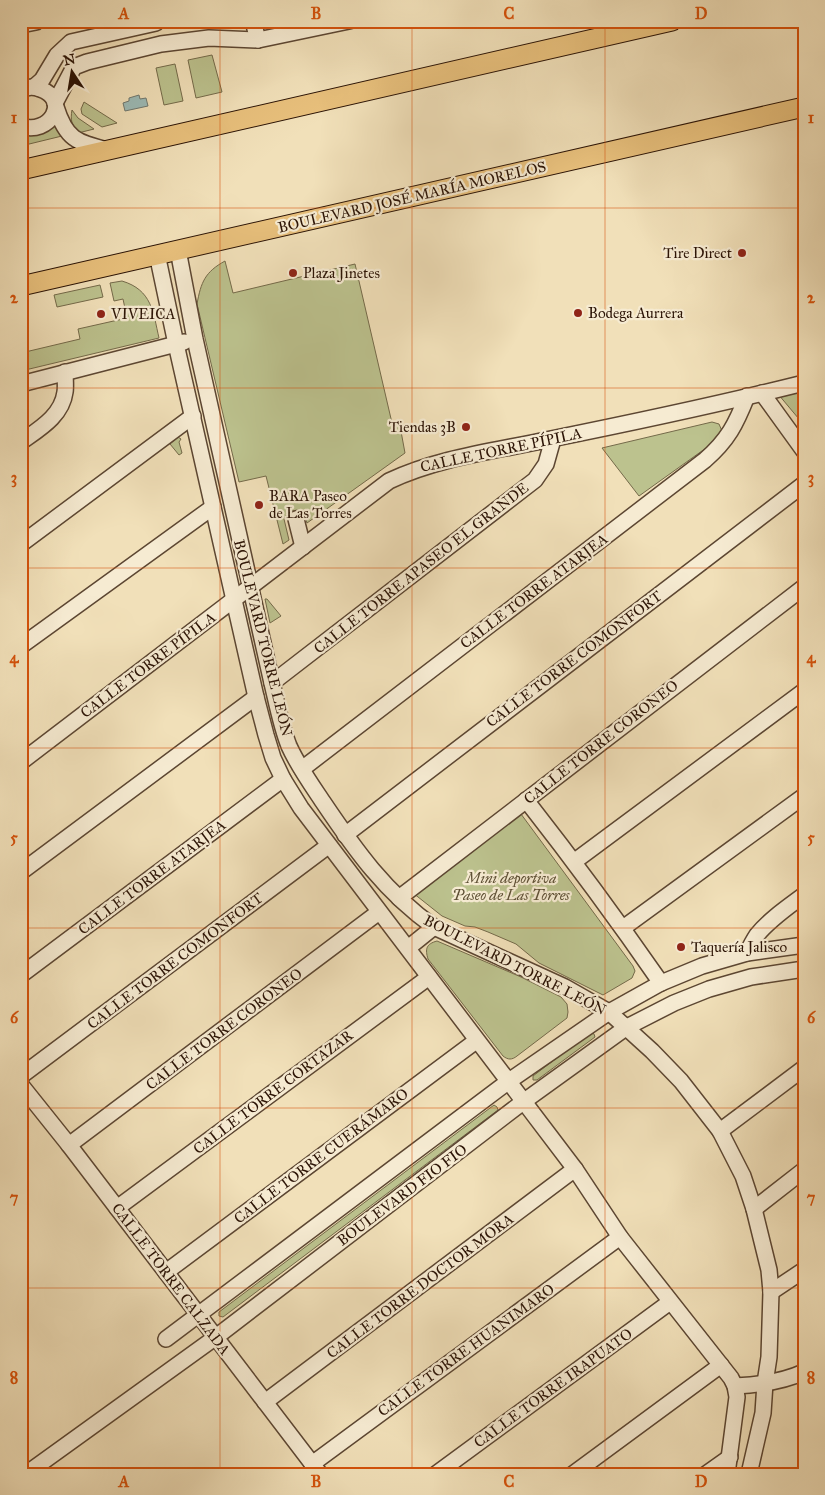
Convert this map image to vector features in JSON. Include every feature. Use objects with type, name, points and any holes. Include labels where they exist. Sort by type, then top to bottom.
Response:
[{"type":"main road","points":[[21,170],[672,21]]},
{"type":"main road","name":"BOULEVARD JOSÉ MARÍA MORELOS","points":[[21,286],[804,107]]},
{"type":"street","points":[[253,21],[258,40]]},
{"type":"street","points":[[21,25],[36,22]]},
{"type":"street","points":[[24,89],[42,80],[56,55],[71,42],[156,22],[162,44]]},
{"type":"street","points":[[21,126],[34,128],[42,126],[54,115],[56,105],[74,67],[87,62],[162,44],[209,38],[258,40],[347,22]]},
{"type":"street","points":[[24,89],[47,92],[53,97],[61,123],[72,136],[85,144],[107,150]]},
{"type":"street","name":"BOULEVARD TORRE LEÓN","points":[[178,250],[195,339],[279,714],[289,746],[302,769],[345,835],[376,876],[418,915],[434,927],[565,987],[609,1012],[627,1027],[681,1081],[720,1131],[743,1176],[754,1209],[769,1270],[771,1292],[769,1357],[763,1412],[749,1474]]},
{"type":"street","name":"BOULEVARD TORRE LEÓN","points":[[157,254],[256,697],[273,758],[283,779],[328,846],[509,1081],[575,1169],[620,1237],[721,1365],[735,1386]]},
{"type":"street","points":[[21,384],[195,339]]},
{"type":"street","points":[[21,442],[55,416],[65,393],[65,372]]},
{"type":"street","name":"CALLE TORRE PÍPILA","points":[[21,762],[389,481],[410,471],[445,460],[553,439],[804,383]]},
{"type":"street","points":[[754,395],[804,451]]},
{"type":"street","name":"CALLE TORRE ATARJEA","points":[[302,769],[699,465],[726,439],[754,395]]},
{"type":"street","points":[[21,544],[193,416]]},
{"type":"street","name":"CALLE TORRE APASEO EL GRANDE","points":[[272,683],[535,480],[546,464],[553,439]]},
{"type":"street","name":"CALLE TORRE COMONFORT","points":[[345,835],[804,484]]},
{"type":"street","points":[[21,646],[213,507]]},
{"type":"street","points":[[296,518],[303,547]]},
{"type":"street","name":"CALLE TORRE CORONEO","points":[[399,898],[804,587]]},
{"type":"street","points":[[575,861],[804,691]]},
{"type":"street","points":[[21,872],[256,697]]},
{"type":"street","name":"CALLE TORRE ATARJEA","points":[[21,975],[283,779]]},
{"type":"street","points":[[623,928],[804,796]]},
{"type":"street","points":[[526,800],[575,861],[661,984]]},
{"type":"street","name":"CALLE TORRE COMONFORT","points":[[21,1076],[328,846]]},
{"type":"street","points":[[747,953],[762,930],[783,910],[804,895]]},
{"type":"street","name":"CALLE TORRE CORONEO","points":[[69,1145],[379,912]]},
{"type":"street","points":[[408,948],[434,927]]},
{"type":"street","name":"BOULEVARD FIO FIO","points":[[166,1339],[509,1081],[609,1012],[661,984],[702,966],[747,953],[804,945]]},
{"type":"street","name":"BOULEVARD FIO FIO","points":[[26,1474],[216,1336],[523,1102],[627,1027],[674,1003],[709,989],[751,977],[804,969]]},
{"type":"street","name":"CALLE TORRE CORTAZAR","points":[[117,1208],[429,977]]},
{"type":"street","name":"CALLE TORRE CUERÁMARO","points":[[166,1272],[476,1040]]},
{"type":"street","points":[[720,1131],[804,1068]]},
{"type":"street","name":"CALLE TORRE CALZADA","points":[[21,1085],[216,1336],[316,1469]]},
{"type":"street","name":"CALLE TORRE DOCTOR MORA","points":[[265,1402],[575,1169]]},
{"type":"street","points":[[754,1209],[804,1170]]},
{"type":"street","name":"CALLE TORRE HUANIMARO","points":[[316,1469],[620,1237]]},
{"type":"street","points":[[771,1292],[804,1270]]},
{"type":"street","name":"CALLE TORRE IRAPUATO","points":[[436,1474],[670,1302]]},
{"type":"street","points":[[573,1474],[721,1365]]},
{"type":"street","points":[[728,1474],[737,1398],[735,1386],[787,1379],[804,1372]]},
{"type":"street","points":[[706,1474],[730,1457]]},
{"type":"green space","points":[[212,55],[222,92],[196,98],[188,60]]},
{"type":"green space","points":[[175,64],[183,101],[164,105],[156,68]]},
{"type":"green space","points":[[84,102],[117,123],[102,127],[82,114],[81,109]]},
{"type":"green space","points":[[72,110],[78,118],[94,129],[78,133],[72,123]]},
{"type":"green space","points":[[54,121],[62,136],[21,146],[21,131]]},
{"type":"green space","points":[[225,261],[233,293],[355,264],[392,423],[399,424],[400,426],[405,453],[307,523],[304,513],[297,510],[288,512],[284,519],[289,540],[283,544],[266,476],[239,482],[197,304],[205,278],[213,269]]},
{"type":"green space","points":[[122,281],[140,290],[150,303],[159,338],[21,371],[21,353],[80,339],[78,329],[127,318],[123,299],[114,301],[110,283]]},
{"type":"green space","points":[[100,285],[103,297],[57,307],[54,295]]},
{"type":"green space","points":[[804,388],[804,425],[778,394]]},
{"type":"green space","points":[[712,422],[719,424],[722,431],[720,438],[639,496],[602,448]]},
{"type":"green space","points":[[178,437],[181,439],[179,442],[182,453],[179,455],[170,444]]},
{"type":"green space","points":[[265,599],[281,616],[270,623]]},
{"type":"green space","name":"Mini deportiva Paseo de Las Torres","points":[[521,814],[633,966],[635,971],[632,978],[603,995],[539,963],[516,944],[442,916],[413,893]]},
{"type":"green space","points":[[437,941],[521,977],[561,997],[567,1004],[567,1018],[515,1057],[510,1059],[503,1056],[428,959],[427,947]]},
{"type":"green space","points":[[591,1032],[595,1037],[537,1080],[533,1080],[533,1076]]},
{"type":"green space","points":[[494,1105],[498,1110],[223,1317],[219,1316],[219,1312]]},
{"type":"water","points":[[139,95],[140,99],[146,98],[148,106],[125,111],[123,103],[129,101],[129,98]]},
{"type":"place","name":"Tire Direct","points":[[742,253]]},
{"type":"place","name":"Plaza Jinetes","points":[[293,273]]},
{"type":"place","name":"Bodega Aurrera","points":[[578,313]]},
{"type":"place","name":"VIVEICA","points":[[101,314]]},
{"type":"place","name":"Tiendas 3B","points":[[466,427]]},
{"type":"place","name":"BARA Paseo de Las Torres","points":[[259,505]]},
{"type":"place","name":"Taquería Jalisco","points":[[681,947]]}]
